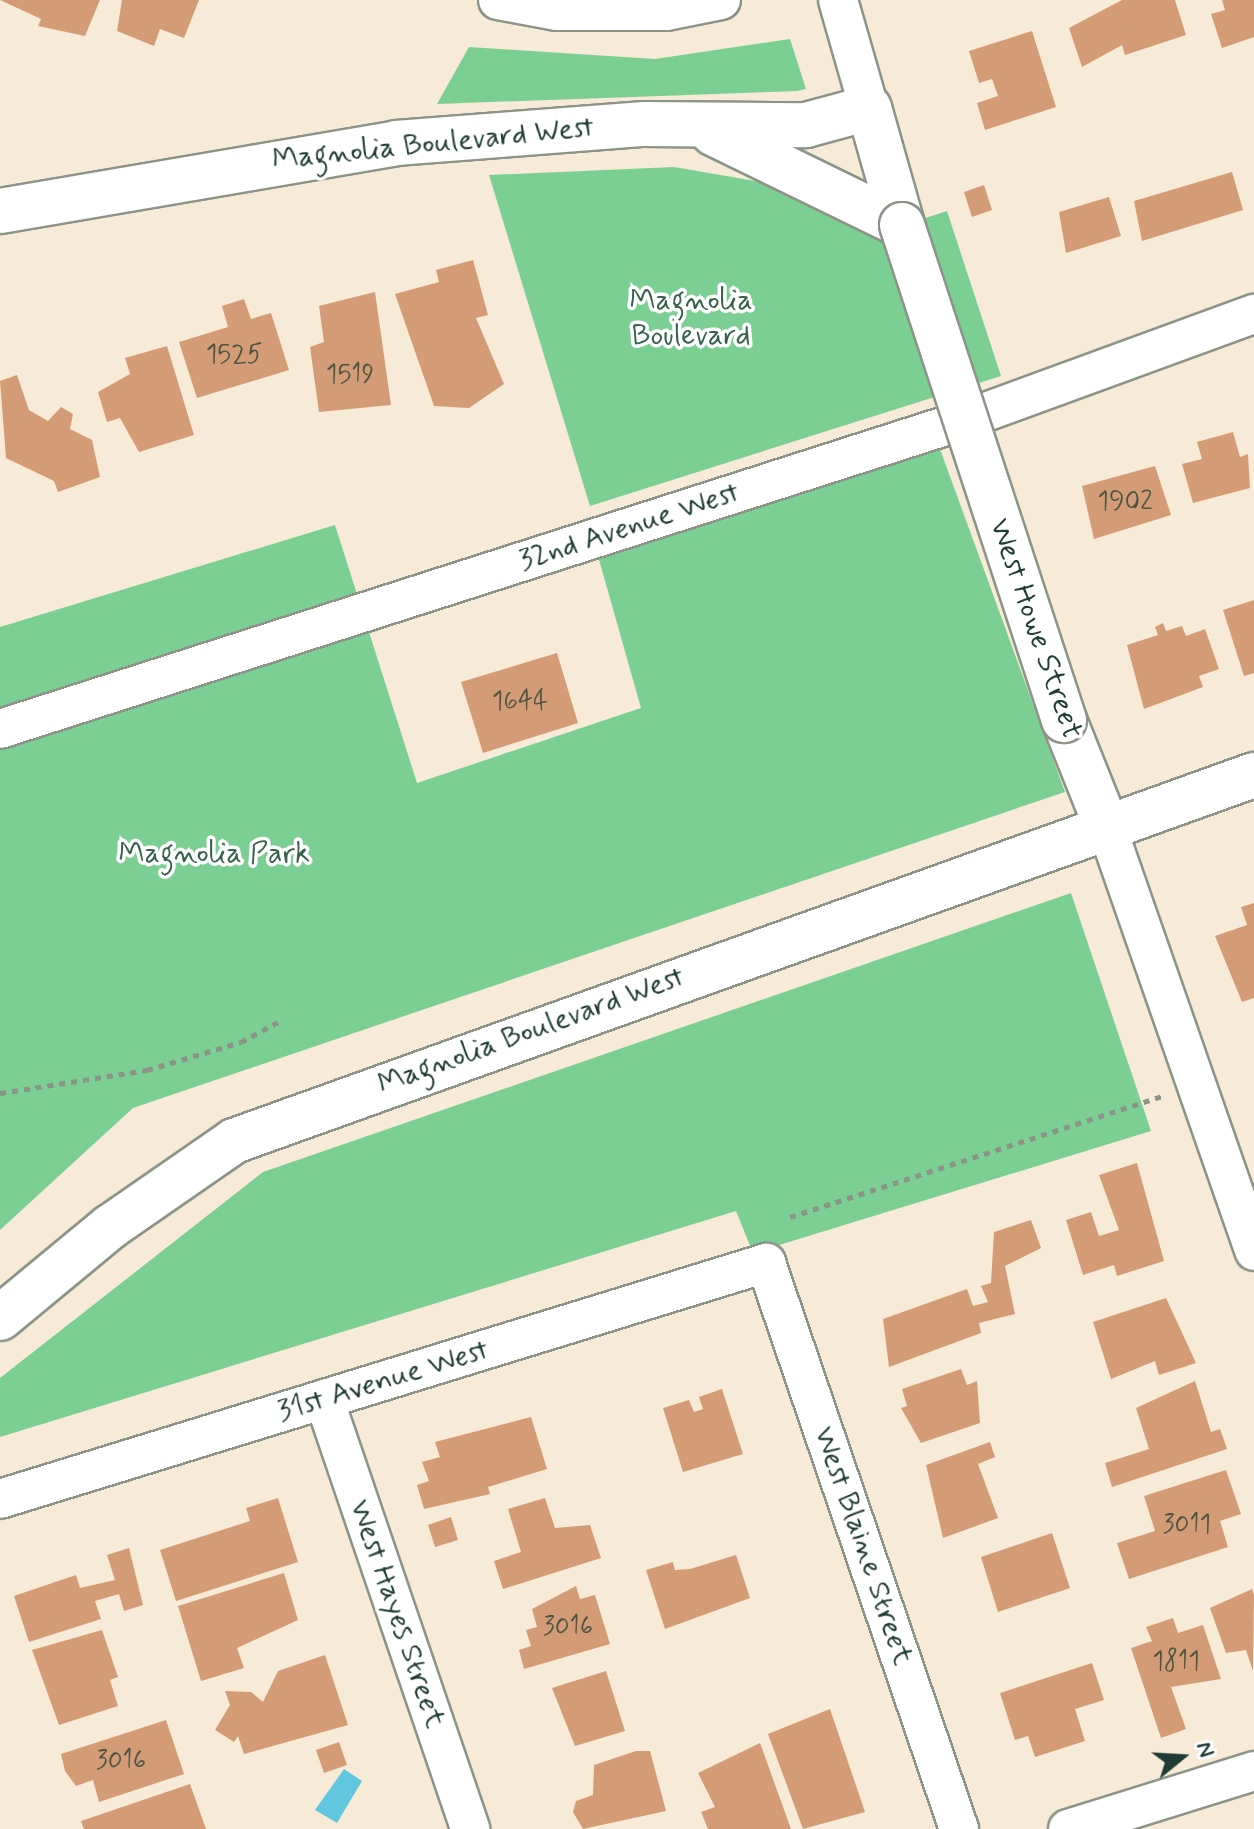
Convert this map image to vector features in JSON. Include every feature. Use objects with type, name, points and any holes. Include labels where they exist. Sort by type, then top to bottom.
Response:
[{"type":"street","points":[[498,0],[556,11],[667,11],[721,0]]},
{"type":"street","name":"West Howe Street","points":[[838,0],[902,225],[1064,720],[1106,825],[1254,1251]]},
{"type":"street","name":"Magnolia Boulevard West","points":[[0,211],[396,143],[693,124],[806,125],[869,108]]},
{"type":"street","points":[[693,124],[902,225]]},
{"type":"street","name":"32nd Avenue West","points":[[0,729],[961,421],[1254,314]]},
{"type":"street","name":"Magnolia Boulevard West","points":[[0,1318],[110,1227],[234,1141],[1106,825],[1254,775]]},
{"type":"street","name":"31st Avenue West","points":[[0,1499],[766,1263]]},
{"type":"street","name":"West Blaine Street","points":[[766,1263],[959,1829]]},
{"type":"street","name":"West Hayes Street","points":[[324,1399],[470,1829]]},
{"type":"street","points":[[1068,1829],[1254,1771]]},
{"type":"path","points":[[0,1093],[147,1070],[241,1042],[282,1020]]},
{"type":"path","points":[[790,1217],[1167,1094]]},
{"type":"green space","points":[[790,39],[806,89],[437,104],[469,47],[655,59]]},
{"type":"green space","name":"Magnolia Boulevard","points":[[674,167],[767,183],[855,221],[870,236],[947,211],[1001,376],[590,506],[489,175]]},
{"type":"green space","name":"Magnolia Park","points":[[940,449],[1065,792],[133,1108],[0,1230],[0,627],[335,525],[417,783],[641,708],[598,556]]},
{"type":"green space","points":[[1071,893],[1151,1131],[753,1253],[736,1211],[0,1437],[0,1378],[263,1172]]},
{"type":"water","points":[[344,1769],[362,1781],[337,1823],[315,1810]]},
{"type":"building","points":[[0,0],[100,0],[85,36],[38,26],[41,19]]},
{"type":"building","points":[[122,0],[199,0],[184,38],[160,29],[154,46],[117,31]]},
{"type":"building","points":[[1122,0],[1175,0],[1186,35],[1125,55],[1122,45],[1082,67],[1069,28]]},
{"type":"building","points":[[1222,0],[1254,0],[1254,37],[1222,48],[1211,14],[1225,10]]},
{"type":"building","points":[[1032,31],[1056,107],[985,130],[977,103],[998,96],[992,79],[979,83],[969,51]]},
{"type":"building","points":[[1232,172],[1243,210],[1142,241],[1134,201]]},
{"type":"building","points":[[984,185],[992,210],[972,217],[964,192]]},
{"type":"building","points":[[1109,197],[1121,236],[1066,253],[1059,212]]},
{"type":"building","points":[[473,260],[488,315],[476,318],[504,384],[469,408],[434,406],[395,294],[439,282],[436,270]]},
{"type":"building","points":[[375,292],[391,405],[319,412],[310,347],[324,342],[319,306]]},
{"type":"building","points":[[244,299],[251,319],[271,313],[289,370],[197,398],[179,342],[228,327],[222,306]]},
{"type":"building","points":[[167,346],[194,435],[139,452],[120,418],[107,422],[98,392],[130,374],[125,358]]},
{"type":"building","points":[[17,375],[29,410],[48,421],[61,407],[73,414],[70,429],[92,440],[100,477],[58,492],[54,481],[6,458],[0,381]]},
{"type":"building","points":[[1233,432],[1240,457],[1248,454],[1250,488],[1193,503],[1182,464],[1202,459],[1197,442]]},
{"type":"building","points":[[1155,466],[1171,515],[1094,539],[1082,486]]},
{"type":"building","points":[[1254,600],[1254,673],[1244,676],[1223,610]]},
{"type":"building","points":[[1163,623],[1166,631],[1182,626],[1186,636],[1205,629],[1219,669],[1199,676],[1203,687],[1144,709],[1127,645],[1158,635],[1155,627]]},
{"type":"building","points":[[557,653],[578,723],[483,753],[461,682]]},
{"type":"building","points":[[1254,903],[1254,998],[1242,1002],[1215,936],[1247,925],[1241,907]]},
{"type":"building","points":[[1137,1163],[1164,1261],[1117,1276],[1114,1265],[1083,1275],[1066,1220],[1091,1212],[1099,1236],[1119,1230],[1099,1175]]},
{"type":"building","points":[[1031,1220],[1041,1248],[1005,1266],[1015,1314],[979,1323],[981,1333],[889,1367],[883,1319],[967,1289],[973,1306],[988,1302],[981,1286],[991,1283],[994,1232]]},
{"type":"building","points":[[1166,1298],[1196,1363],[1159,1375],[1155,1361],[1111,1379],[1093,1322]]},
{"type":"building","points":[[961,1369],[967,1385],[977,1381],[980,1423],[921,1443],[901,1408],[907,1406],[902,1389]]},
{"type":"building","points":[[1195,1381],[1211,1432],[1220,1429],[1227,1449],[1112,1487],[1105,1463],[1149,1449],[1136,1408]]},
{"type":"building","points":[[722,1389],[743,1454],[683,1472],[663,1408],[689,1400],[694,1412],[703,1409],[699,1397]]},
{"type":"building","points":[[531,1417],[547,1469],[488,1487],[490,1494],[424,1509],[417,1485],[429,1481],[422,1462],[440,1457],[435,1442]]},
{"type":"building","points":[[990,1442],[995,1457],[978,1464],[998,1518],[943,1538],[926,1465]]},
{"type":"building","points":[[1226,1470],[1241,1514],[1220,1521],[1228,1547],[1129,1579],[1117,1543],[1155,1531],[1144,1496]]},
{"type":"building","points":[[278,1498],[298,1562],[176,1601],[160,1550],[250,1521],[246,1508]]},
{"type":"building","points":[[545,1498],[555,1528],[590,1525],[601,1558],[503,1589],[494,1561],[521,1552],[508,1509]]},
{"type":"building","points":[[451,1517],[458,1540],[435,1547],[428,1525]]},
{"type":"building","points":[[1052,1533],[1070,1588],[998,1612],[981,1557]]},
{"type":"building","points":[[129,1548],[143,1605],[124,1611],[119,1594],[95,1601],[101,1619],[29,1642],[14,1596],[76,1575],[80,1588],[115,1580],[107,1555]]},
{"type":"building","points":[[736,1555],[750,1598],[665,1629],[646,1570],[673,1562],[675,1570],[690,1569]]},
{"type":"building","points":[[284,1573],[298,1620],[237,1648],[244,1668],[201,1681],[178,1606]]},
{"type":"building","points":[[576,1586],[580,1599],[595,1595],[610,1644],[524,1669],[519,1650],[531,1646],[526,1630],[537,1627],[532,1609]]},
{"type":"building","points":[[1252,1589],[1253,1671],[1246,1650],[1226,1653],[1210,1608]]},
{"type":"building","points":[[1173,1618],[1178,1633],[1203,1625],[1221,1679],[1171,1687],[1186,1729],[1161,1738],[1131,1648],[1152,1641],[1146,1627]]},
{"type":"building","points":[[102,1630],[118,1677],[110,1680],[118,1706],[59,1725],[32,1650]]},
{"type":"building","points":[[325,1655],[348,1725],[244,1754],[238,1736],[234,1742],[215,1730],[230,1705],[225,1691],[251,1692],[263,1702],[278,1671]]},
{"type":"building","points":[[1092,1663],[1104,1700],[1075,1709],[1085,1741],[1035,1757],[1028,1736],[1015,1740],[1000,1693]]},
{"type":"building","points":[[606,1671],[625,1731],[575,1746],[552,1688]]},
{"type":"building","points":[[830,1709],[865,1812],[803,1829],[768,1734]]},
{"type":"building","points":[[166,1720],[184,1774],[99,1802],[93,1780],[76,1786],[65,1771],[61,1754]]},
{"type":"building","points":[[339,1742],[347,1765],[324,1773],[316,1750]]},
{"type":"building","points":[[760,1743],[791,1829],[708,1829],[701,1812],[715,1807],[698,1773]]},
{"type":"building","points":[[636,1751],[650,1751],[666,1811],[583,1829],[573,1812],[576,1801],[593,1795],[594,1765]]},
{"type":"building","points":[[190,1784],[206,1829],[84,1829],[81,1821]]}]
